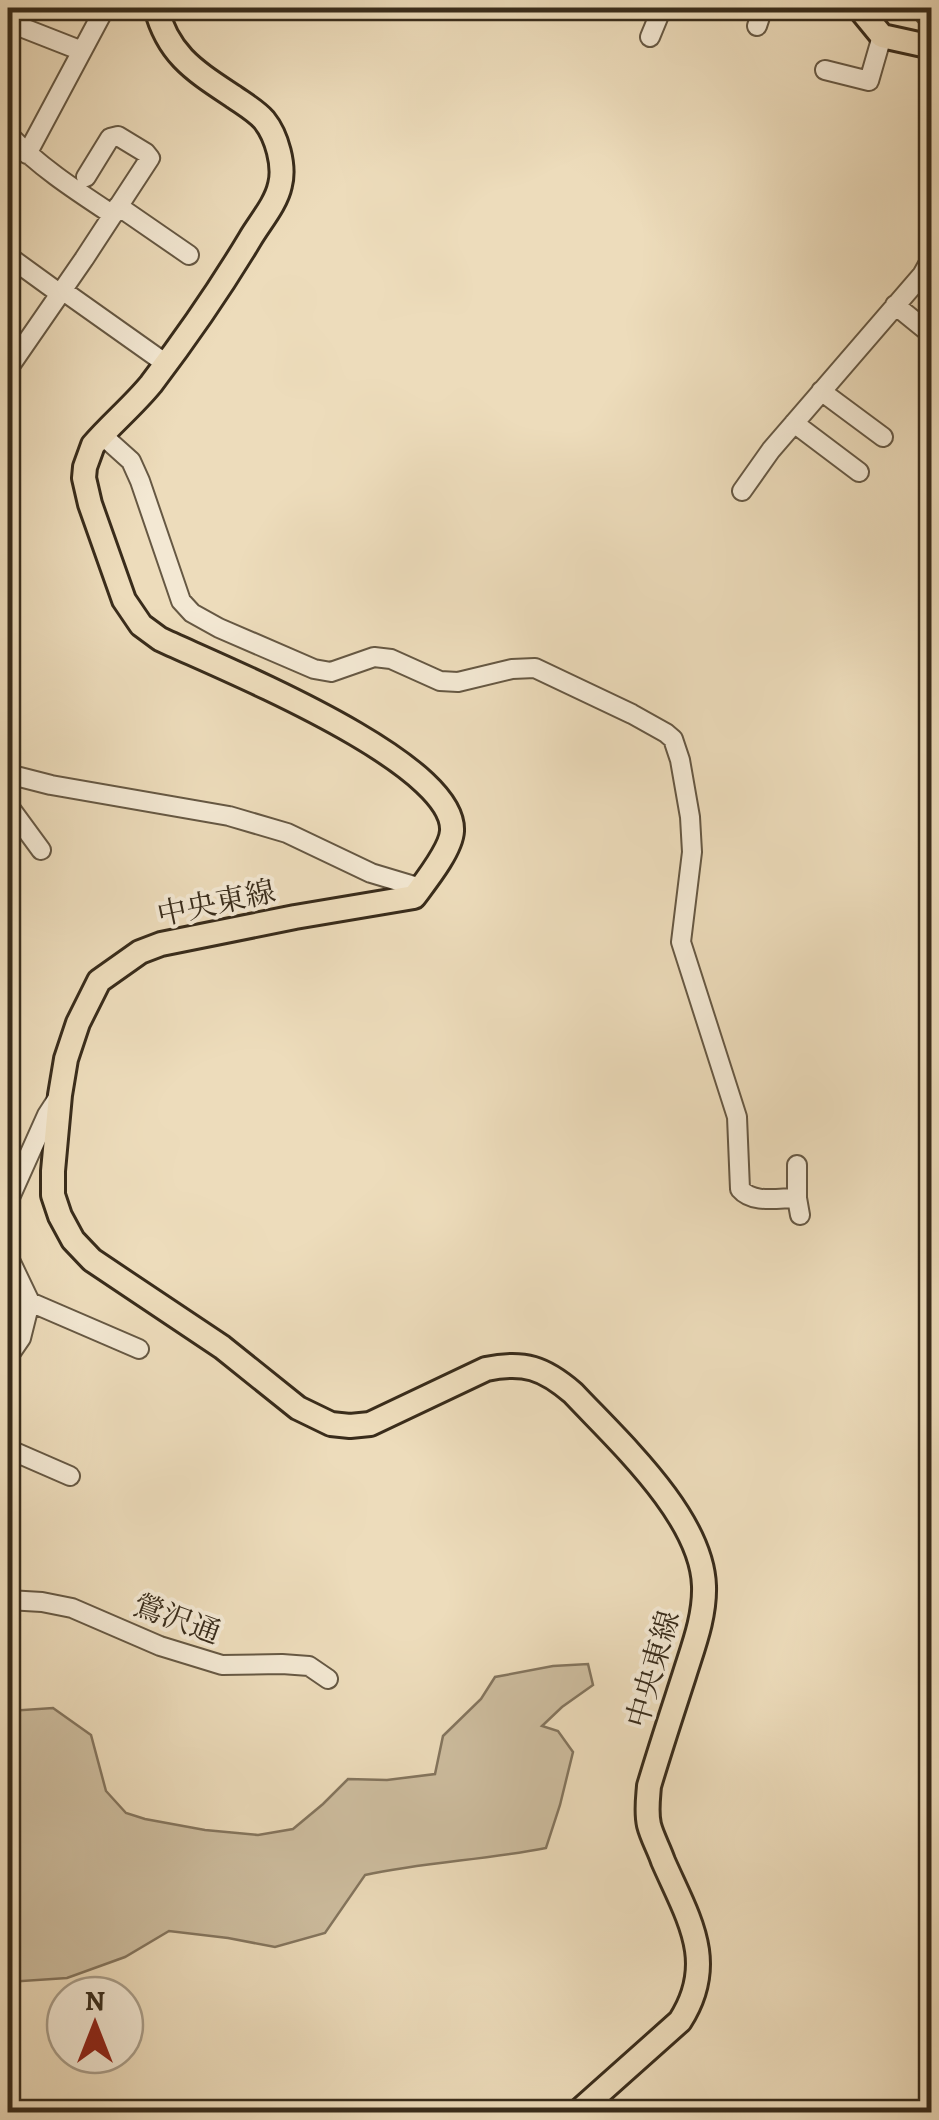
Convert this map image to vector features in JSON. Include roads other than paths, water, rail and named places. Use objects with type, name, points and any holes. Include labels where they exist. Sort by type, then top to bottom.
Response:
[{"type":"main road","points":[[156,8],[160,26],[184,61],[266,123],[273,136],[281,182],[273,202],[224,280],[165,364],[93,446],[84,467],[86,492],[124,600],[141,626],[160,639],[369,740],[416,775],[442,804],[453,828],[444,852],[421,888]]},
{"type":"main road","points":[[859,8],[882,36],[932,48]]},
{"type":"main road","name":"中央東線","points":[[421,888],[411,898],[161,944],[140,952],[100,980],[72,1041],[60,1095],[53,1194],[60,1216],[82,1252],[222,1347],[298,1408],[330,1424],[370,1424],[486,1370],[504,1366],[532,1367],[560,1381],[662,1493],[696,1545],[704,1585],[700,1620],[652,1776],[647,1807],[649,1827],[691,1926],[700,1969],[698,1982],[680,2021],[578,2112]]},
{"type":"street","points":[[27,154],[105,8]]},
{"type":"street","points":[[650,37],[662,8]]},
{"type":"street","points":[[8,22],[82,51]]},
{"type":"street","points":[[825,70],[869,81],[882,36]]},
{"type":"street","points":[[8,368],[150,158],[118,136],[110,138],[86,176]]},
{"type":"street","points":[[9,140],[189,255]]},
{"type":"street","points":[[8,256],[165,364]]},
{"type":"street","points":[[742,491],[794,423],[922,276],[932,257]]},
{"type":"street","points":[[895,306],[932,335]]},
{"type":"street","points":[[821,391],[884,437]]},
{"type":"street","points":[[794,423],[860,472]]},
{"type":"street","points":[[102,435],[130,461],[182,600],[202,620],[314,669],[332,672],[374,658],[391,659],[440,681],[458,682],[512,669],[535,668],[632,714],[673,739],[690,817],[692,852],[682,942],[737,1118],[740,1190],[755,1198],[798,1207],[797,1164]]},
{"type":"street","points":[[8,774],[230,816],[287,832],[370,873],[421,888]]},
{"type":"street","points":[[8,805],[41,850]]},
{"type":"street","points":[[9,1199],[60,1095]]},
{"type":"street","points":[[8,1256],[30,1302],[21,1338],[8,1357]]},
{"type":"street","points":[[30,1302],[139,1349]]},
{"type":"street","points":[[8,1450],[70,1476]]},
{"type":"street","name":"鶯沢通","points":[[8,1600],[72,1608],[160,1646],[222,1665],[309,1666],[328,1679]]}]
